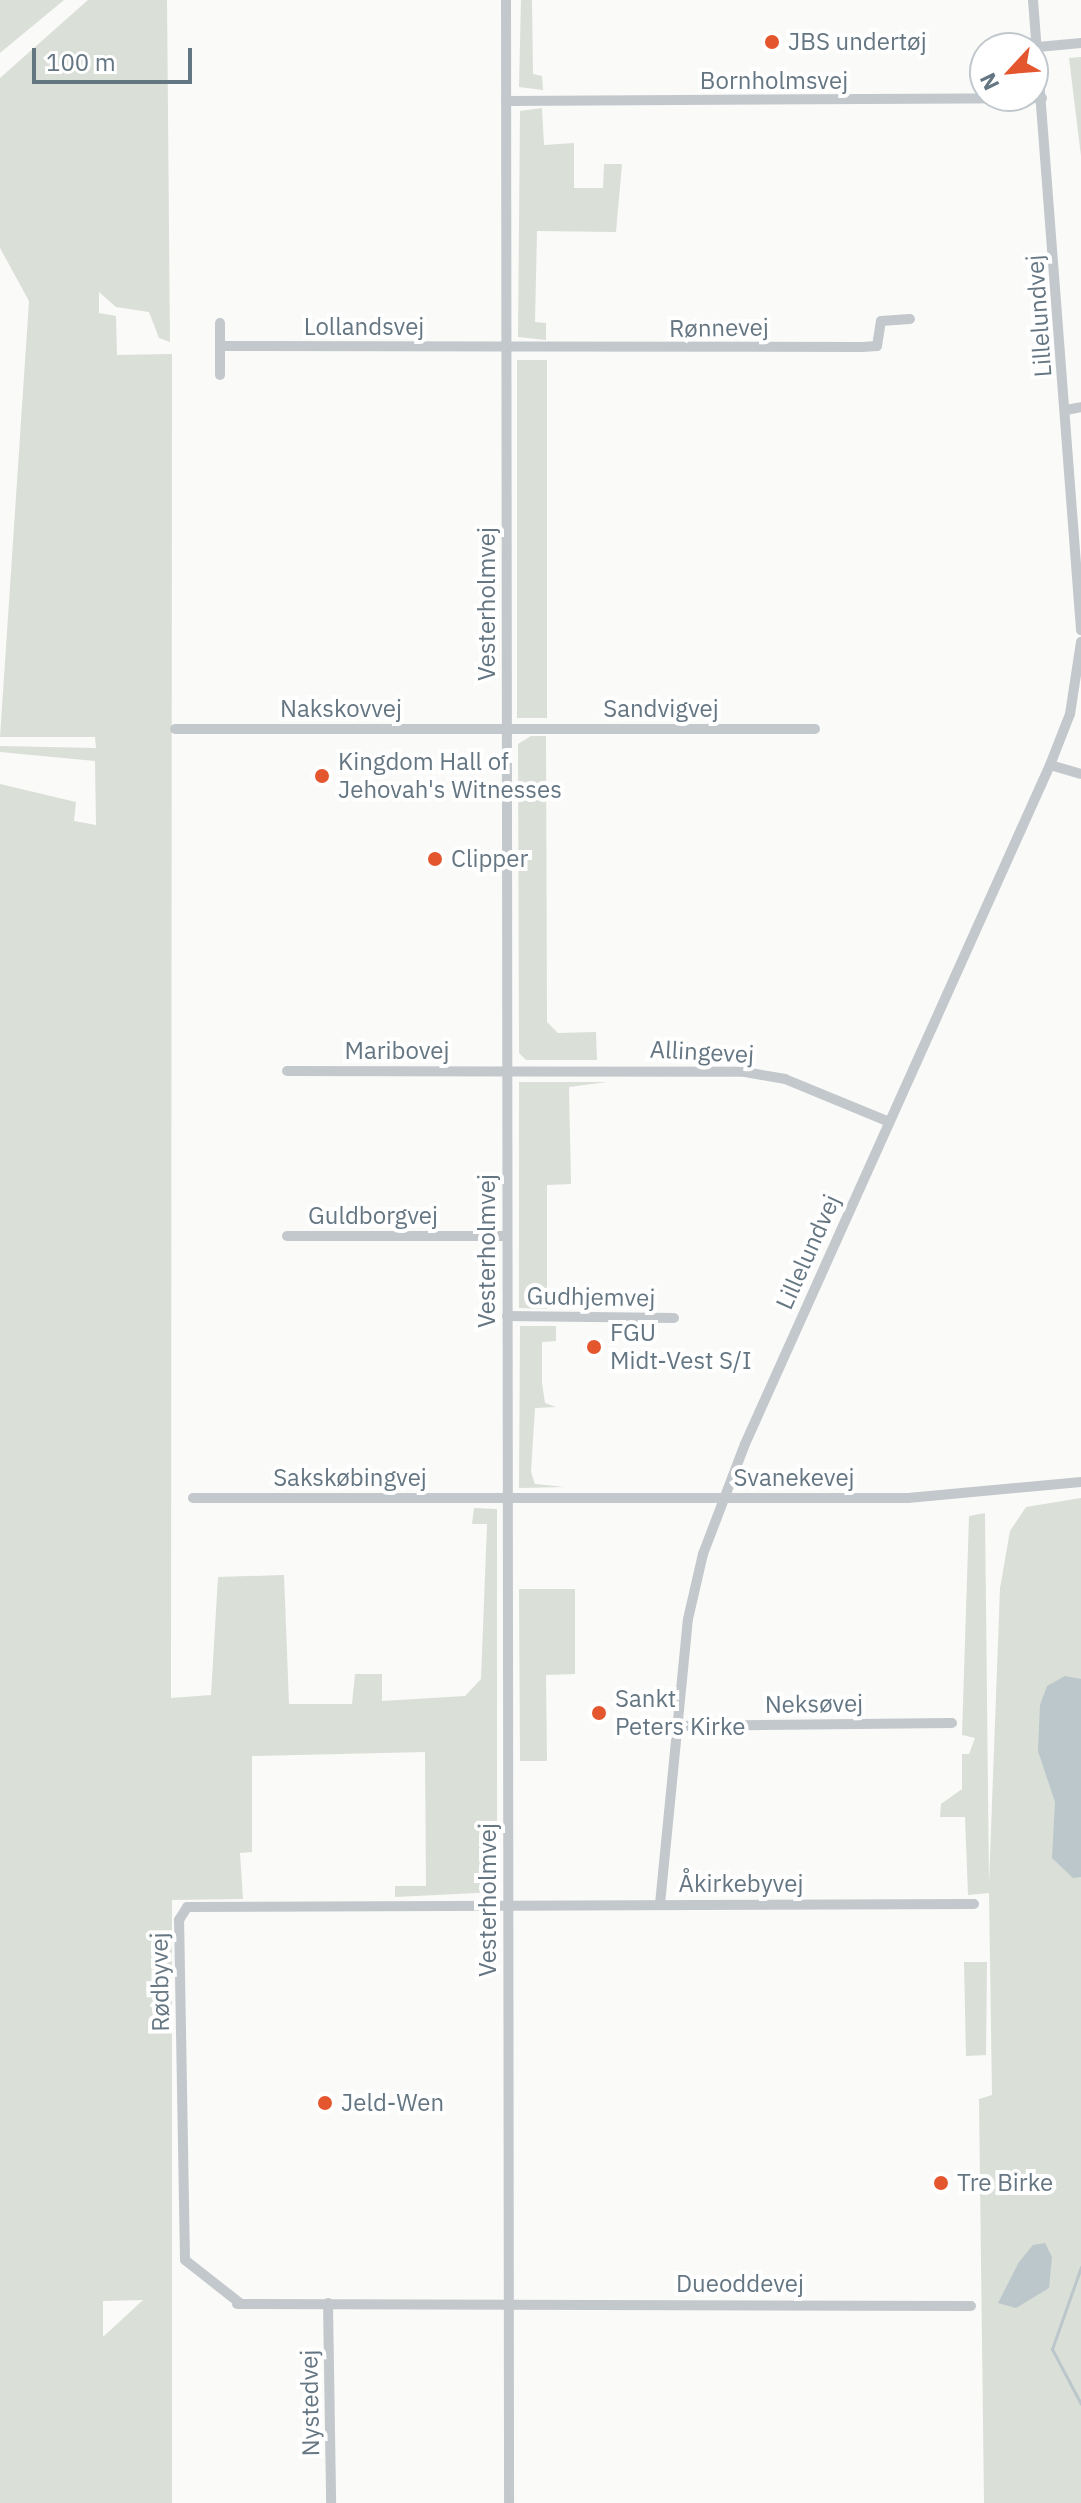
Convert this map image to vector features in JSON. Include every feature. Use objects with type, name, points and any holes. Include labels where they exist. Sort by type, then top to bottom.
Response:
[{"type":"street","name":"Vesterholmvej","points":[[506,0],[509,2503]]},
{"type":"street","name":"Lillelundvej","points":[[1033,0],[1036,32]]},
{"type":"street","points":[[1049,46],[1081,43]]},
{"type":"street","name":"Bornholmsvej","points":[[506,101],[969,98]]},
{"type":"street","name":"Lillelundvej","points":[[1043,112],[1081,630]]},
{"type":"street","name":"Rønnevej","points":[[507,347],[877,346],[881,321],[910,319]]},
{"type":"street","points":[[220,323],[220,375]]},
{"type":"street","name":"Lollandsvej","points":[[220,346],[507,347]]},
{"type":"street","points":[[1066,410],[1081,407]]},
{"type":"street","name":"Lillelundvej","points":[[660,1904],[688,1619],[723,1498],[887,1121],[1050,765],[1070,714],[1081,642]]},
{"type":"street","name":"Nakskovvej","points":[[175,729],[507,729]]},
{"type":"street","name":"Sandvigvej","points":[[507,729],[815,729]]},
{"type":"street","points":[[1050,765],[1081,774]]},
{"type":"street","name":"Maribovej","points":[[287,1071],[507,1070]]},
{"type":"street","name":"Allingevej","points":[[507,1070],[745,1072],[785,1079],[887,1121]]},
{"type":"street","name":"Guldborgvej","points":[[287,1236],[507,1236]]},
{"type":"street","name":"Gudhjemvej","points":[[507,1316],[674,1318]]},
{"type":"street","name":"Svanekevej","points":[[507,1497],[908,1498],[1081,1482]]},
{"type":"street","name":"Sakskøbingvej","points":[[193,1498],[507,1497]]},
{"type":"street","name":"Neksøvej","points":[[677,1726],[952,1723]]},
{"type":"street","name":"Åkirkebyvej","points":[[508,1905],[974,1904]]},
{"type":"street","name":"Rødbyvej","points":[[328,2303],[236,2304],[185,2260],[179,1920],[187,1907],[508,1905]]},
{"type":"street","points":[[328,2303],[508,2302]]},
{"type":"street","name":"Dueoddevej","points":[[508,2302],[971,2306]]},
{"type":"street","name":"Nystedvej","points":[[328,2303],[331,2503]]},
{"type":"shaded area","points":[[0,0],[64,0],[0,53]]},
{"type":"shaded area","points":[[88,0],[167,0],[170,342],[159,338],[149,312],[116,307],[99,292],[99,313],[116,316],[117,355],[172,354],[171,1698],[211,1695],[218,1577],[284,1575],[289,1704],[352,1704],[355,1674],[382,1674],[382,1701],[465,1696],[481,1679],[487,1524],[472,1524],[474,1508],[497,1509],[497,1892],[395,1897],[395,1886],[426,1886],[425,1752],[252,1756],[252,1852],[240,1853],[243,1899],[172,1900],[172,2503],[0,2503],[0,784],[76,802],[74,821],[96,825],[95,761],[0,752],[0,746],[96,748],[95,737],[0,737],[29,301],[0,248],[0,78]],"holes":[[[143,2300],[104,2336],[103,2301]]]},
{"type":"shaded area","points":[[521,0],[532,0],[533,74],[542,76],[543,90],[519,87]]},
{"type":"shaded area","points":[[1081,57],[1081,156],[1069,58]]},
{"type":"shaded area","points":[[542,108],[544,145],[574,143],[574,188],[603,188],[604,164],[622,164],[616,232],[537,231],[535,322],[546,323],[546,340],[518,337],[520,111]]},
{"type":"shaded area","points":[[517,360],[547,360],[547,718],[517,718]]},
{"type":"shaded area","points":[[531,736],[546,736],[547,1022],[558,1033],[596,1032],[597,1060],[526,1060],[519,1053],[518,744]]},
{"type":"shaded area","points":[[519,1082],[607,1082],[569,1087],[571,1184],[547,1185],[547,1309],[519,1308]]},
{"type":"shaded area","points":[[520,1326],[556,1326],[556,1341],[542,1342],[542,1383],[545,1403],[556,1407],[535,1408],[531,1472],[535,1484],[565,1487],[519,1488]]},
{"type":"shaded area","points":[[1081,1498],[1081,2503],[984,2503],[979,2099],[992,2095],[989,1893],[968,1895],[965,1817],[940,1817],[941,1804],[962,1789],[962,1754],[969,1754],[975,1738],[962,1735],[969,1516],[985,1513],[989,1884],[1000,1588],[1010,1531],[1026,1507]]},
{"type":"shaded area","points":[[519,1589],[575,1589],[575,1674],[546,1675],[547,1761],[520,1761]]},
{"type":"shaded area","points":[[1065,1676],[1081,1679],[1081,1877],[1073,1878],[1052,1858],[1055,1802],[1038,1751],[1040,1705],[1047,1686]]},
{"type":"shaded area","points":[[964,1962],[987,1962],[986,2055],[966,2056]]},
{"type":"shaded area","points":[[1045,2243],[1052,2257],[1049,2288],[1016,2308],[998,2303],[1019,2262],[1033,2245]]},
{"type":"waterway","points":[[1081,2267],[1052,2349],[1081,2404]]},
{"type":"place","name":"JBS undertøj","points":[[772,42]]},
{"type":"place","name":"Kingdom Hall of Jehovah's Witnesses","points":[[322,776]]},
{"type":"place","name":"Clipper","points":[[435,859]]},
{"type":"place","name":"FGU Midt-Vest S/I","points":[[594,1347]]},
{"type":"place","name":"Sankt Peters Kirke","points":[[599,1713]]},
{"type":"place","name":"Jeld-Wen","points":[[325,2103]]},
{"type":"place","name":"Tre Birke","points":[[941,2183]]}]
